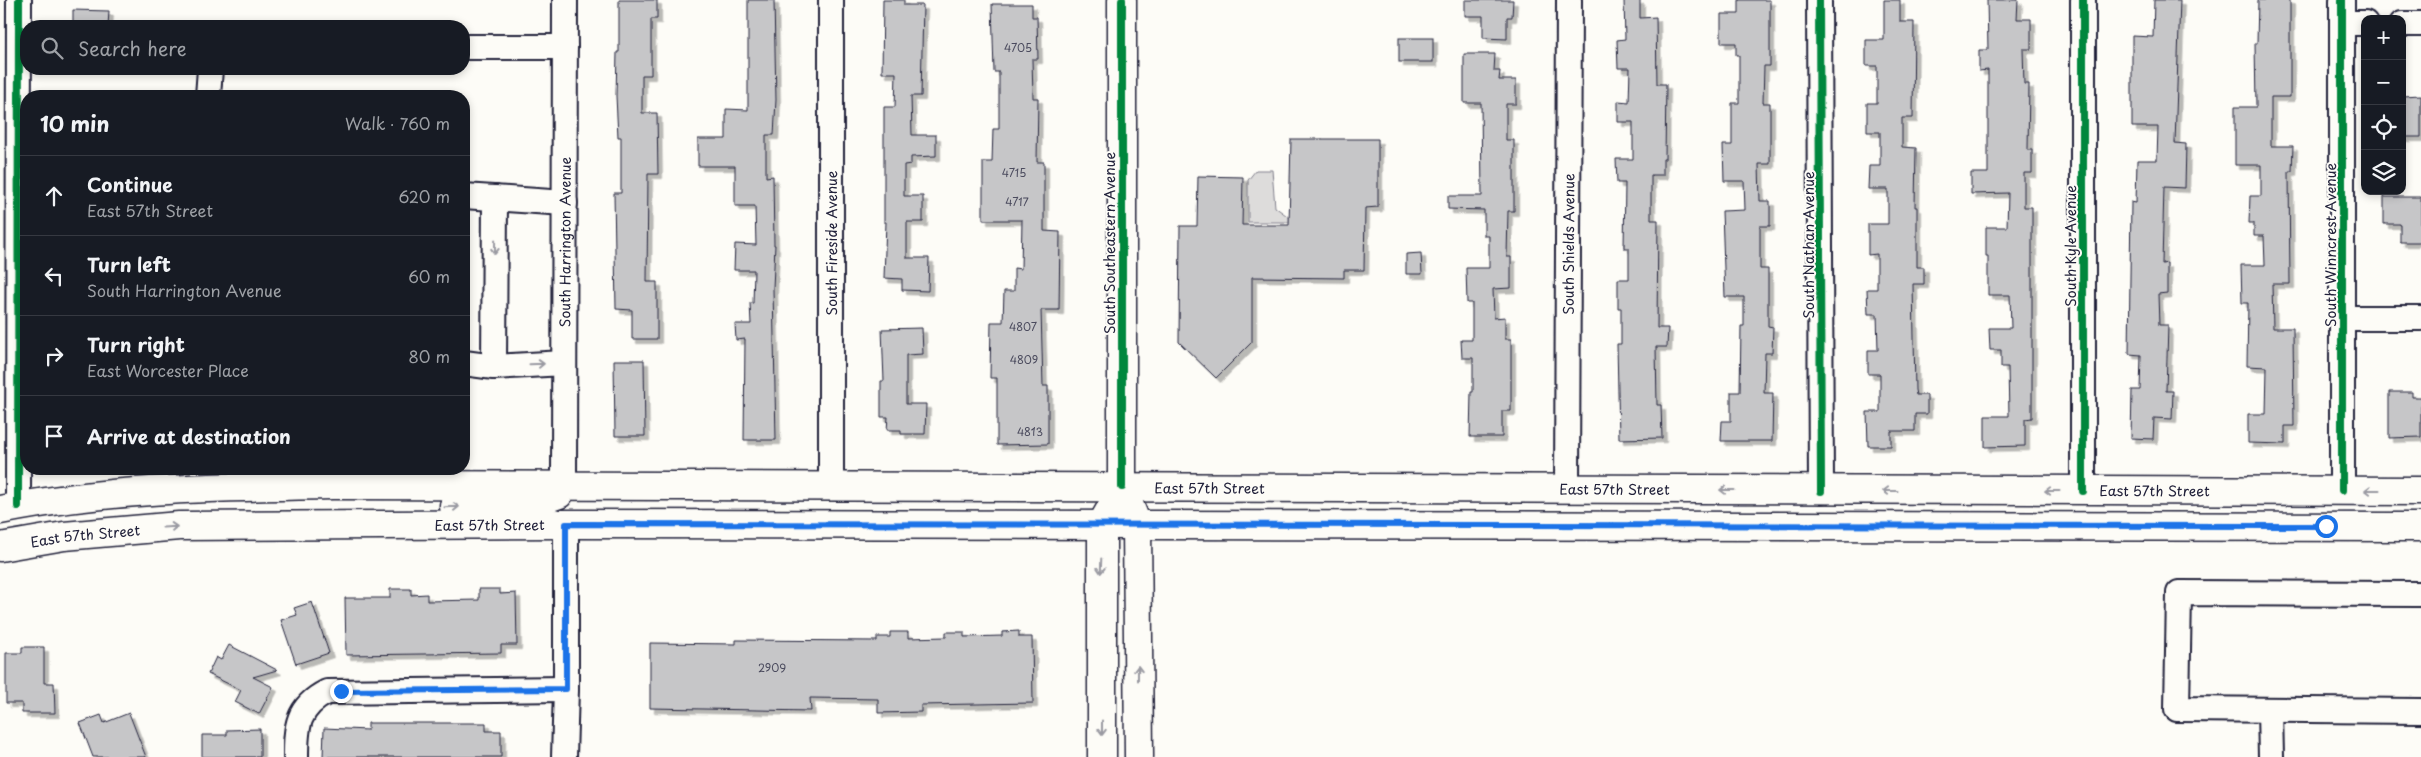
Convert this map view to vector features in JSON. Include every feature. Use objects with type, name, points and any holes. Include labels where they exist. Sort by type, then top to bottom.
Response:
[{"type":"main road","name":"South Southeastern Avenue","points":[[1122,0],[1122,487],[1137,524],[1139,757]]},
{"type":"main road","name":"East 57th Street","points":[[9,508],[74,498],[237,487],[564,484],[831,487],[2421,491]]},
{"type":"main road","points":[[317,526],[431,507],[536,502],[558,495],[562,491],[564,484]]},
{"type":"main road","name":"South Southeastern Avenue","points":[[1102,757],[1102,524],[1122,487]]},
{"type":"main road","name":"East 57th Street","points":[[0,547],[64,536],[180,526],[1137,524],[2421,527]]},
{"type":"street","points":[[9,508],[9,295],[20,0]]},
{"type":"street","name":"South Harrington Avenue","points":[[564,484],[565,0]]},
{"type":"street","name":"South Fireside Avenue","points":[[831,0],[831,487]]},
{"type":"street","name":"South Shields Avenue","points":[[1567,489],[1569,0]]},
{"type":"street","name":"South Nathan Avenue","points":[[1820,0],[1821,490]]},
{"type":"street","name":"South Kyle Avenue","points":[[2082,0],[2083,491]]},
{"type":"street","name":"South Winncrest Avenue","points":[[2342,490],[2342,318],[2350,15]]},
{"type":"street","points":[[2406,24],[2421,24]]},
{"type":"street","points":[[470,47],[565,47]]},
{"type":"street","points":[[208,90],[210,75]]},
{"type":"street","points":[[470,196],[565,202]]},
{"type":"street","points":[[494,366],[495,198]]},
{"type":"street","points":[[2342,318],[2421,318]]},
{"type":"street","points":[[470,364],[494,366],[564,363]]},
{"type":"street","points":[[564,757],[566,524]]},
{"type":"street","points":[[2421,594],[2179,593],[2177,709],[2421,711]]},
{"type":"street","points":[[296,757],[301,714],[315,698],[326,692],[566,689]]},
{"type":"street","points":[[2270,710],[2271,757]]},
{"type":"shaded area","points":[[1256,170],[1272,170],[1275,207],[1290,218],[1290,222],[1248,222],[1248,180]]},
{"type":"building","points":[[619,0],[657,0],[657,19],[651,19],[651,75],[642,75],[642,113],[657,113],[658,174],[648,174],[647,282],[657,282],[657,339],[632,339],[632,310],[616,309],[614,193],[621,193],[621,137],[618,137],[616,96],[617,52],[619,52]]},
{"type":"building","points":[[748,0],[774,0],[776,100],[774,135],[766,135],[766,177],[773,176],[776,440],[744,440],[745,339],[736,340],[735,324],[751,324],[750,303],[753,303],[754,270],[734,270],[735,244],[756,245],[755,206],[735,206],[735,166],[698,166],[698,139],[726,139],[726,109],[748,110]]},
{"type":"building","points":[[883,0],[904,0],[904,5],[923,5],[921,96],[911,96],[912,135],[936,135],[936,156],[911,157],[911,164],[904,165],[904,196],[923,196],[923,222],[907,222],[907,258],[929,258],[928,291],[902,290],[902,279],[884,278],[886,222],[884,222],[884,107],[895,107],[896,73],[882,73]]},
{"type":"building","points":[[1465,0],[1513,0],[1512,17],[1507,17],[1507,39],[1483,38],[1483,16],[1465,16]]},
{"type":"building","points":[[1624,0],[1640,0],[1640,18],[1656,17],[1657,84],[1666,84],[1663,175],[1651,175],[1651,220],[1658,220],[1657,328],[1668,328],[1667,347],[1656,347],[1657,405],[1661,405],[1662,438],[1619,439],[1617,344],[1621,344],[1621,308],[1618,308],[1618,279],[1629,279],[1629,248],[1624,248],[1625,183],[1617,183],[1616,159],[1633,159],[1633,122],[1618,122],[1618,101],[1629,102],[1630,68],[1618,68],[1617,40],[1625,39]]},
{"type":"building","points":[[1739,0],[1770,0],[1770,66],[1764,66],[1763,103],[1770,103],[1770,164],[1759,164],[1760,201],[1770,201],[1770,226],[1760,226],[1760,269],[1768,269],[1768,326],[1773,327],[1772,353],[1765,353],[1764,393],[1773,393],[1772,441],[1721,441],[1722,421],[1731,421],[1731,392],[1740,392],[1741,326],[1744,326],[1744,297],[1725,297],[1722,211],[1745,210],[1744,181],[1724,181],[1723,145],[1732,145],[1732,103],[1739,103],[1739,55],[1736,55],[1736,43],[1721,43],[1721,14],[1739,14]]},
{"type":"building","points":[[1884,0],[1900,0],[1900,22],[1914,22],[1913,118],[1902,118],[1902,147],[1916,148],[1917,267],[1924,267],[1924,284],[1913,284],[1915,390],[1916,395],[1927,395],[1927,414],[1915,414],[1915,431],[1891,431],[1891,446],[1868,446],[1867,412],[1880,412],[1880,374],[1868,374],[1868,350],[1878,350],[1877,314],[1868,314],[1867,289],[1877,289],[1877,254],[1868,255],[1868,224],[1888,224],[1888,189],[1868,189],[1869,166],[1880,166],[1880,132],[1867,132],[1867,103],[1877,103],[1877,66],[1866,66],[1866,40],[1884,40]]},
{"type":"building","points":[[1987,0],[2018,0],[2017,19],[2031,19],[2031,49],[2023,49],[2024,84],[2029,84],[2028,150],[2032,150],[2032,173],[2024,173],[2024,207],[2032,207],[2032,418],[2025,419],[2025,446],[1985,447],[1985,416],[2009,416],[2008,367],[2001,367],[2001,350],[1990,350],[1989,328],[2011,328],[2010,295],[1988,295],[1988,256],[1986,256],[1986,227],[2007,227],[2008,193],[1971,194],[1971,173],[1988,173],[1988,70],[1979,71],[1979,50],[1988,50]]},
{"type":"building","points":[[2154,0],[2180,0],[2175,143],[2186,144],[2185,188],[2164,187],[2162,264],[2167,263],[2167,293],[2158,294],[2159,325],[2168,325],[2166,391],[2173,391],[2172,419],[2154,418],[2153,439],[2131,438],[2132,390],[2140,390],[2141,355],[2129,354],[2131,202],[2136,203],[2137,160],[2157,160],[2158,127],[2132,127],[2132,36],[2153,37]]},
{"type":"building","points":[[2258,0],[2290,0],[2290,97],[2271,97],[2271,146],[2293,146],[2292,171],[2289,171],[2290,284],[2272,284],[2273,328],[2293,328],[2294,426],[2285,426],[2285,444],[2248,443],[2248,414],[2266,414],[2267,367],[2247,366],[2248,303],[2242,303],[2241,265],[2265,265],[2264,236],[2254,236],[2254,223],[2249,223],[2250,196],[2261,196],[2261,165],[2235,165],[2235,107],[2256,107],[2255,43],[2257,43]]},
{"type":"building","points":[[992,4],[1032,4],[1032,17],[1037,17],[1038,59],[1032,59],[1033,98],[1038,98],[1037,162],[1044,162],[1044,231],[1060,232],[1059,310],[1041,310],[1043,386],[1048,386],[1048,444],[997,445],[997,378],[990,378],[991,322],[1003,322],[1004,291],[1014,291],[1014,268],[1021,269],[1022,220],[983,220],[983,162],[992,162],[993,129],[999,129],[999,72],[994,72]]},
{"type":"building","points":[[73,10],[109,11],[108,20],[73,20]]},
{"type":"building","points":[[1399,38],[1433,38],[1433,62],[1399,62]]},
{"type":"building","points":[[1464,54],[1495,54],[1494,71],[1500,71],[1499,80],[1516,80],[1516,104],[1506,104],[1506,140],[1514,140],[1514,211],[1508,211],[1507,257],[1511,257],[1511,288],[1493,289],[1494,318],[1505,317],[1505,339],[1511,339],[1511,411],[1502,411],[1502,437],[1470,437],[1473,358],[1462,358],[1461,340],[1472,340],[1472,303],[1467,303],[1466,268],[1489,268],[1489,236],[1484,236],[1484,210],[1448,209],[1448,196],[1482,196],[1481,103],[1464,103]]},
{"type":"building","points":[[2421,95],[2421,137],[2406,137],[2406,96]]},
{"type":"building","points":[[1291,139],[1378,139],[1378,207],[1365,208],[1364,270],[1344,270],[1344,278],[1252,277],[1252,342],[1216,378],[1179,342],[1180,226],[1197,226],[1198,176],[1243,177],[1242,225],[1289,225]]},
{"type":"building","points":[[2384,197],[2421,197],[2421,242],[2400,242],[2400,224],[2384,224]]},
{"type":"building","points":[[1421,253],[1422,274],[1406,274],[1406,254]]},
{"type":"building","points":[[922,328],[923,354],[906,355],[906,404],[926,404],[925,434],[901,434],[901,430],[887,430],[888,417],[881,417],[881,381],[884,381],[882,329]]},
{"type":"building","points":[[614,360],[644,360],[645,436],[615,436]]},
{"type":"building","points":[[2389,392],[2412,392],[2412,397],[2421,397],[2421,437],[2389,438]]},
{"type":"building","points":[[390,589],[411,589],[411,595],[427,594],[427,601],[479,600],[479,589],[500,589],[500,594],[516,593],[517,645],[501,645],[501,653],[346,655],[345,598],[390,598]]},
{"type":"building","points":[[312,602],[329,653],[296,664],[281,620],[297,615],[294,608]]},
{"type":"building","points":[[1019,631],[1019,637],[1032,637],[1033,703],[921,705],[921,712],[878,713],[878,699],[810,698],[811,711],[650,708],[650,643],[736,644],[736,640],[877,641],[877,637],[890,637],[890,632],[908,632],[908,638],[946,637],[946,632],[964,632],[964,637],[1002,636],[1002,632]]},
{"type":"building","points":[[229,645],[277,670],[253,677],[273,687],[259,714],[235,702],[241,690],[208,674],[216,657],[221,660]]},
{"type":"building","points":[[22,647],[44,647],[44,683],[54,683],[55,713],[22,713],[22,703],[6,703],[6,653],[22,653]]},
{"type":"building","points":[[129,713],[146,757],[93,757],[80,723],[101,715],[104,723]]},
{"type":"building","points":[[368,723],[486,723],[486,731],[501,731],[501,757],[323,757],[324,728],[368,730]]},
{"type":"building","points":[[260,729],[260,757],[202,757],[202,735],[227,735],[227,730]]},
{"type":"cycle path","points":[[18,506],[19,0]]},
{"type":"cycle path","points":[[1122,0],[1122,487]]},
{"type":"cycle path","points":[[1819,0],[1821,491]]},
{"type":"cycle path","points":[[2083,0],[2083,491]]},
{"type":"cycle path","points":[[2342,0],[2342,490]]},
{"type":"route","points":[[341,691],[566,689],[566,524],[2326,526]]}]
